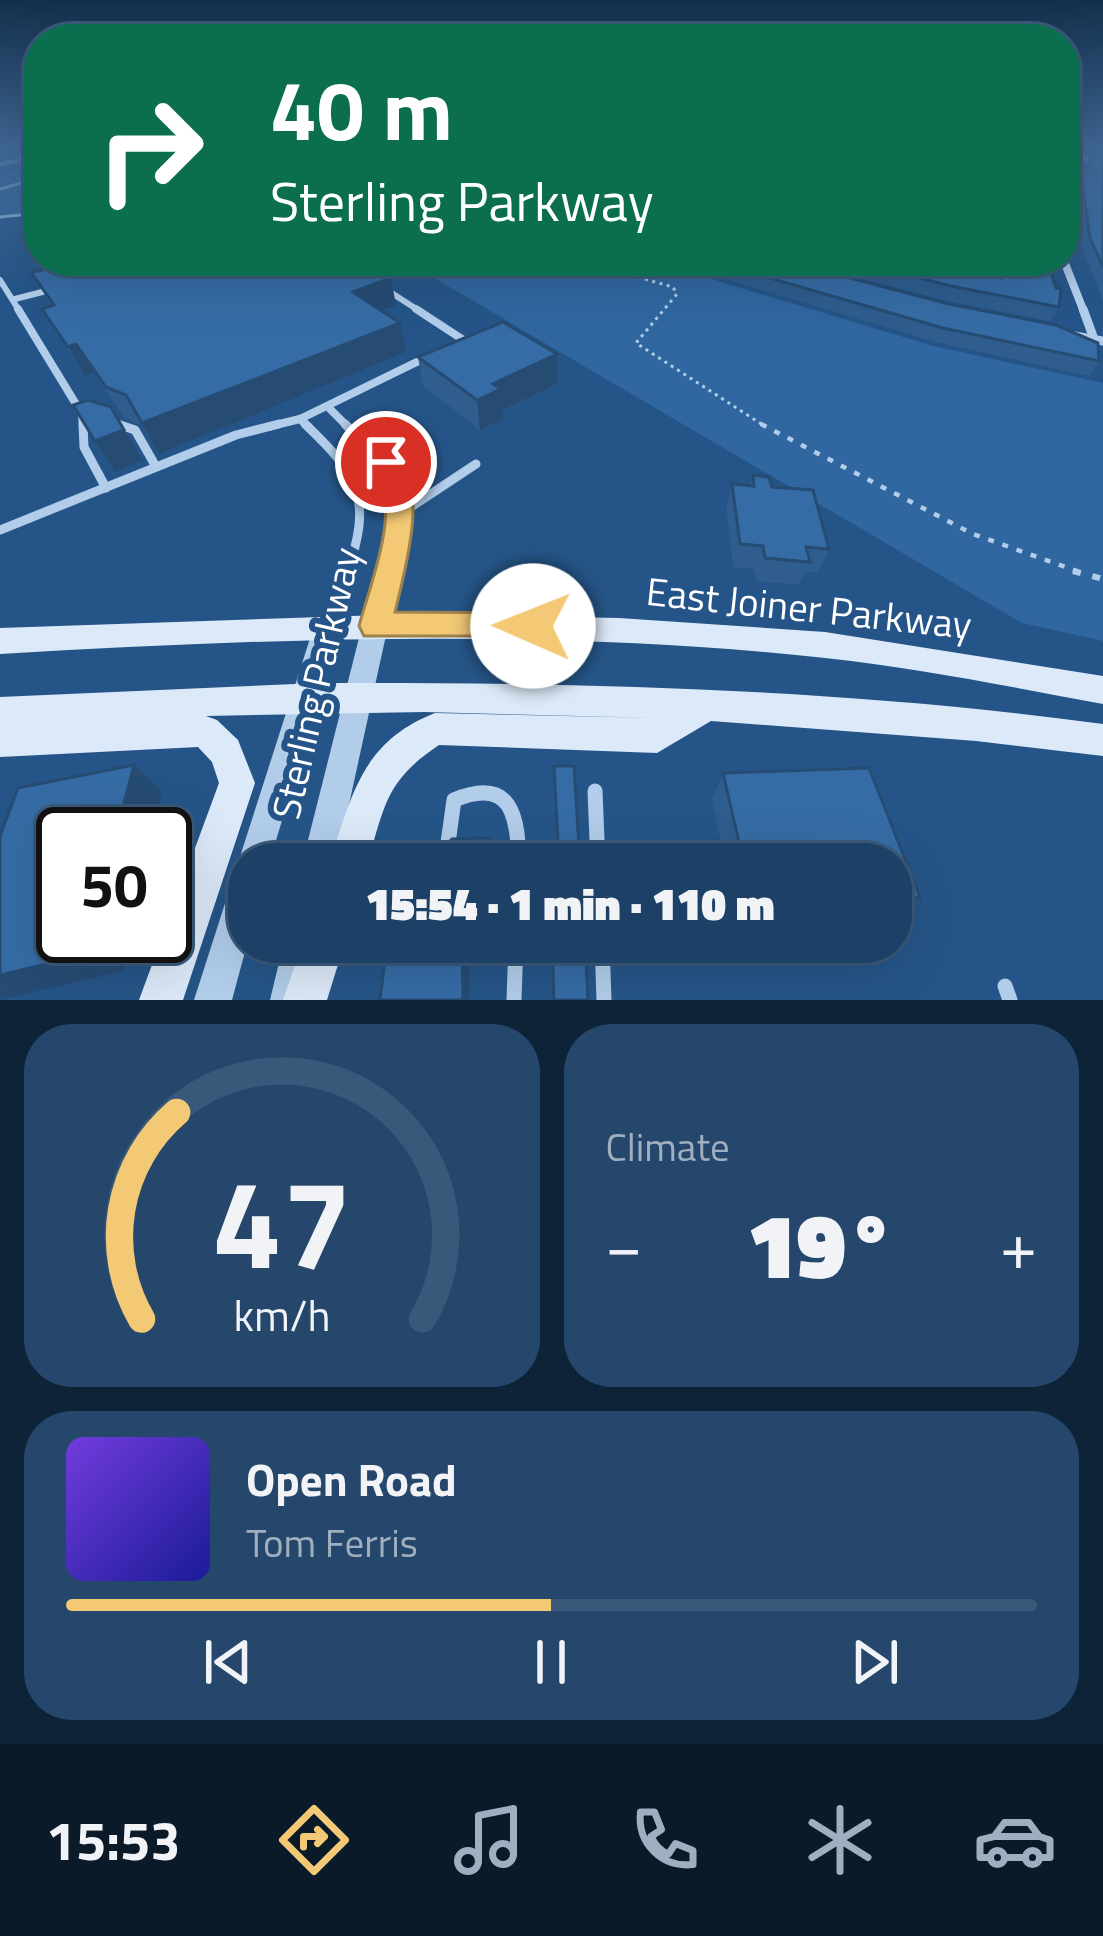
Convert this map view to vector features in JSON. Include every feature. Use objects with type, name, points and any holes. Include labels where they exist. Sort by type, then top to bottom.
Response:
[{"type":"main road","name":"East Joiner Parkway","points":[[0,641],[327,626],[614,629],[826,645],[1100,696]]},
{"type":"main road","points":[[0,712],[303,695],[499,694],[710,704],[1103,740]]},
{"type":"main road","points":[[355,843],[375,780],[402,750],[436,729],[657,737],[710,704]]},
{"type":"main road","points":[[0,741],[205,731],[226,752],[237,783],[161,1000]]},
{"type":"main road","points":[[305,1000],[316,963]]},
{"type":"street","points":[[1070,276],[1098,340]]},
{"type":"street","points":[[1053,332],[1098,340]]},
{"type":"street","name":"Sterling Parkway","points":[[258,843],[327,626]]},
{"type":"street","name":"Sterling Parkway","points":[[324,843],[376,626]]},
{"type":"street","points":[[213,1000],[228,948]]},
{"type":"street","points":[[289,1000],[297,963]]},
{"type":"lane","points":[[0,280],[82,414],[84,446],[106,488]]},
{"type":"lane","points":[[378,284],[465,341]]},
{"type":"lane","points":[[15,299],[59,287]]},
{"type":"lane","points":[[0,530],[155,465],[300,419],[376,378],[484,334]]},
{"type":"lane","name":"Sterling Parkway","points":[[328,407],[396,476],[399,515],[376,626]]},
{"type":"lane","points":[[82,414],[135,430],[155,465]]},
{"type":"lane","name":"Sterling Parkway","points":[[300,419],[355,478],[360,501],[357,532],[327,626]]},
{"type":"lane","points":[[399,515],[476,464]]},
{"type":"lane","points":[[449,843],[454,800],[484,790],[501,796],[513,810],[517,843]]},
{"type":"lane","points":[[595,791],[597,843]]},
{"type":"lane","points":[[514,1000],[515,963]]},
{"type":"lane","points":[[603,963],[604,1000]]},
{"type":"path","points":[[634,276],[673,287],[676,294],[644,324],[636,343],[737,416],[984,543],[1039,565],[1103,579]]},
{"type":"shaded area","points":[[0,197],[24,197],[24,213],[0,220]]},
{"type":"shaded area","points":[[431,276],[702,276],[933,346],[1103,383],[1103,641],[1022,623]]},
{"type":"building","points":[[1084,197],[1103,197],[1103,267],[1090,238]]},
{"type":"building","points":[[34,276],[388,276],[391,278],[353,292],[400,323],[142,423],[126,395],[106,387],[76,344],[68,347],[42,309],[54,305]]},
{"type":"building","points":[[763,276],[842,276],[1056,325],[1098,343],[1099,361],[943,328]]},
{"type":"building","points":[[911,276],[1052,276],[1061,289],[1059,307]]},
{"type":"building","points":[[503,322],[557,354],[493,384],[501,389],[477,400],[418,357]]},
{"type":"building","points":[[88,400],[111,407],[124,430],[95,441],[73,405]]},
{"type":"building","points":[[753,475],[769,477],[772,487],[813,490],[829,549],[806,547],[810,562],[765,558],[763,546],[740,544],[732,484],[754,486]]},
{"type":"building","points":[[134,765],[123,807],[36,807],[36,963],[50,963],[0,975],[0,836],[18,788]]},
{"type":"building","points":[[554,766],[574,766],[579,843],[558,843]]},
{"type":"building","points":[[869,768],[899,843],[739,843],[723,773]]},
{"type":"building","points":[[489,838],[489,843],[448,843],[452,839]]},
{"type":"building","points":[[384,963],[462,963],[463,1000],[380,1000]]},
{"type":"building","points":[[553,963],[586,963],[588,1000],[554,1000]]},
{"type":"waterway","points":[[0,217],[24,215]]},
{"type":"route","points":[[386,462],[400,493],[399,527],[376,626],[533,626]]}]
